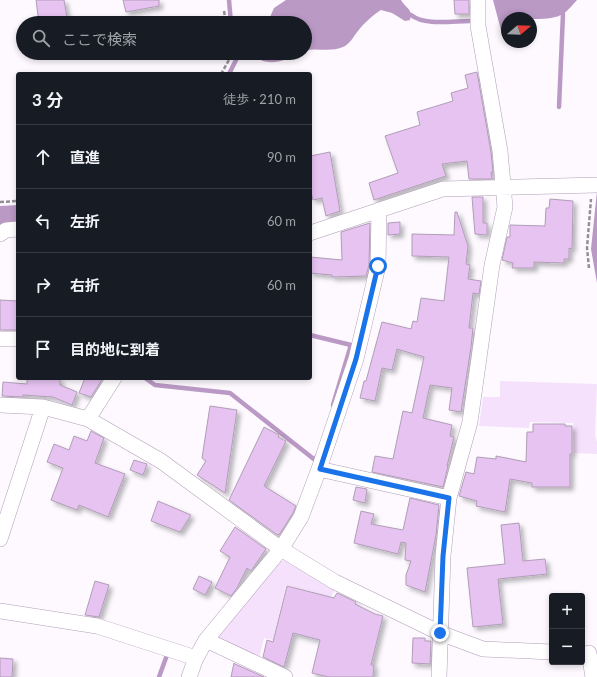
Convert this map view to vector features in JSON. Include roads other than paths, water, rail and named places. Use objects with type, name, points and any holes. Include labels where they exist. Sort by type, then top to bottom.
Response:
[{"type":"street","points":[[439,677],[443,556],[449,498],[470,422],[492,265],[505,207],[500,151],[478,26],[478,0]]},
{"type":"street","points":[[312,232],[443,189],[595,185]]},
{"type":"street","points":[[189,677],[196,658],[206,640],[281,549],[301,517],[320,469],[356,359],[378,266],[379,210]]},
{"type":"street","points":[[0,234],[6,230],[16,229]]},
{"type":"street","points":[[0,339],[16,339]]},
{"type":"street","points":[[88,419],[113,380]]},
{"type":"street","points":[[0,405],[43,407],[88,419],[161,461],[281,549],[335,582],[440,633],[483,649],[549,652]]},
{"type":"street","points":[[0,539],[43,407]]},
{"type":"street","points":[[320,469],[449,498]]},
{"type":"street","points":[[0,611],[97,626],[196,658]]},
{"type":"street","points":[[206,640],[285,677]]},
{"type":"street","points":[[589,653],[593,677]]},
{"type":"waterway","points":[[229,0],[230,16]]},
{"type":"waterway","points":[[559,107],[563,14]]},
{"type":"waterway","points":[[411,15],[424,21],[431,22],[470,21]]},
{"type":"waterway","points":[[230,72],[236,60]]},
{"type":"waterway","points":[[312,335],[351,345],[333,405]]},
{"type":"waterway","points":[[148,380],[155,385],[230,393],[315,460],[317,456]]},
{"type":"waterway","points":[[159,677],[167,655]]}]
